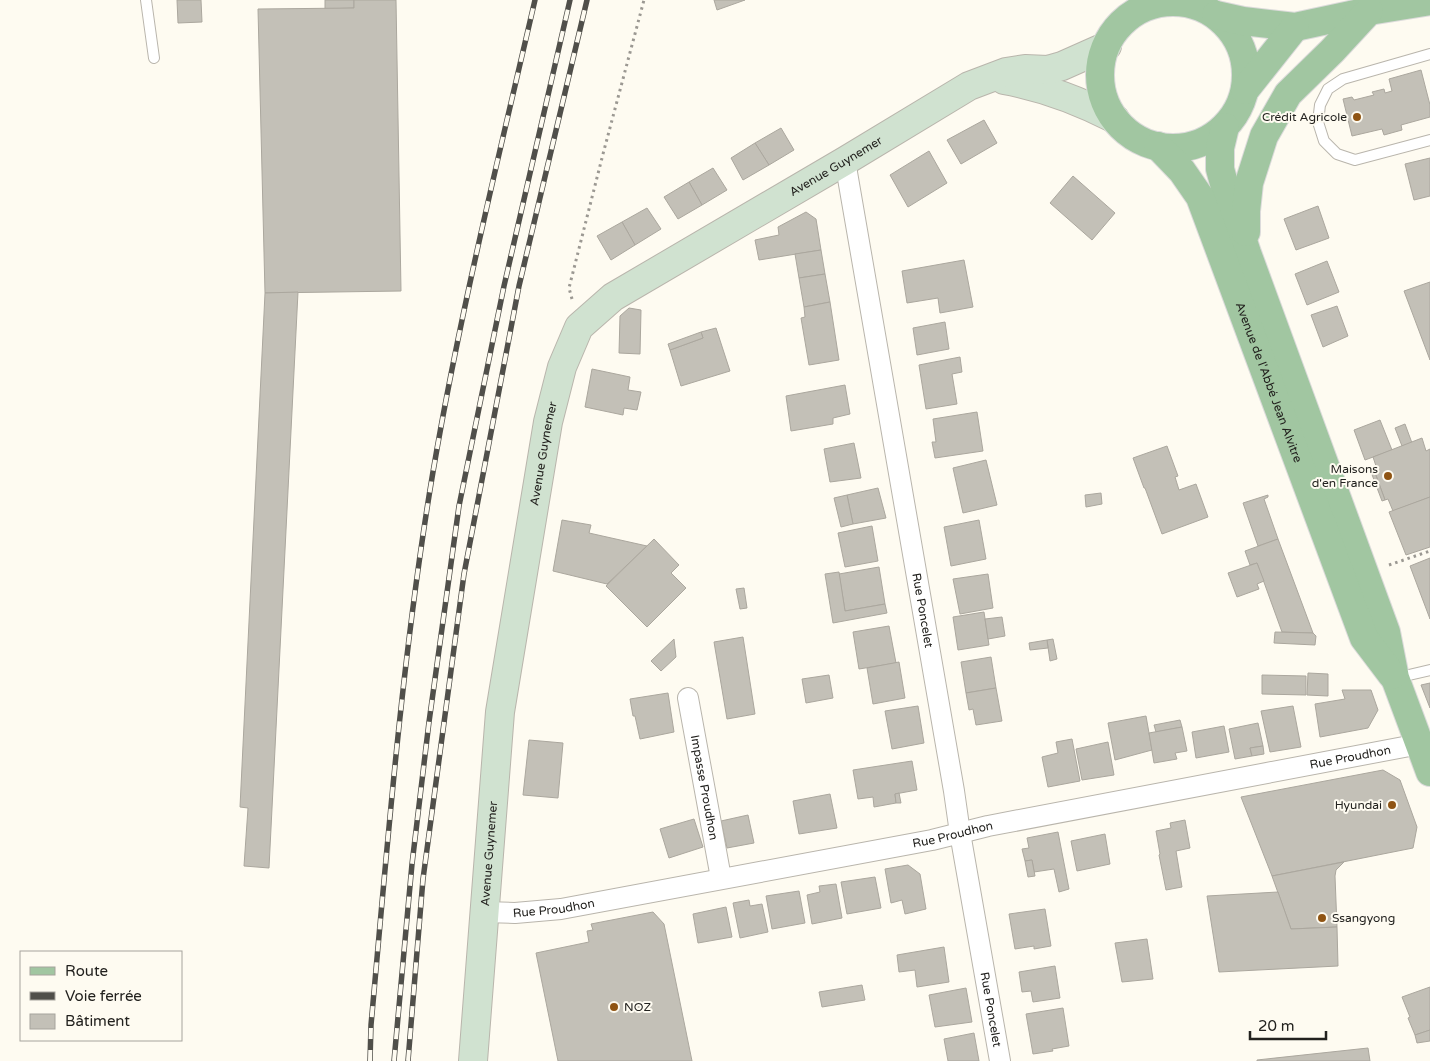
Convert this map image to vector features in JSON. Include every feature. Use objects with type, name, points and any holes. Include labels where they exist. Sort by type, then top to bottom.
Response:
[{"type":"main road","points":[[1216,15],[1231,30],[1242,49],[1246,70],[1245,90],[1238,110],[1225,127],[1205,141],[1182,148],[1158,146],[1142,141],[1127,132],[1106,103],[1101,84],[1101,64],[1120,11],[1134,13],[1147,6],[1182,1],[1199,6],[1216,15],[1243,21],[1295,27],[1368,11],[1430,1]]},
{"type":"main road","points":[[1247,253],[1246,211],[1248,192],[1264,136],[1288,94],[1332,51],[1368,11]]},
{"type":"main road","points":[[1245,90],[1295,27]]},
{"type":"main road","name":"Avenue Guynemer","points":[[473,1061],[500,712],[548,422],[562,367],[579,327],[613,297],[969,86],[1006,72],[1025,69],[1048,70],[1062,66],[1106,46]]},
{"type":"main road","points":[[990,77],[1046,90],[1091,106],[1116,119]]},
{"type":"main road","name":"Avenue de l'Abbé Jean Alvitre","points":[[1225,127],[1220,148],[1220,169],[1247,253],[1386,632],[1394,678]]},
{"type":"main road","name":"Avenue de l'Abbé Jean Alvitre","points":[[1158,146],[1182,171],[1200,197],[1364,638],[1394,678],[1425,743],[1430,772]]},
{"type":"street","name":"Rue Poncelet","points":[[845,161],[1000,1061]]},
{"type":"street","name":"Impasse Proudhon","points":[[688,698],[721,878]]},
{"type":"street","name":"Rue Proudhon","points":[[484,912],[516,913],[561,909],[932,840],[988,826],[1425,743]]},
{"type":"lane","points":[[146,0],[154,58]]},
{"type":"lane","points":[[1430,54],[1343,79],[1328,89],[1320,105],[1318,122],[1324,141],[1337,154],[1355,160],[1430,140]]},
{"type":"lane","points":[[1394,678],[1430,670]]},
{"type":"path","points":[[579,327],[569,288],[644,0]]},
{"type":"path","points":[[1365,574],[1430,551]]},
{"type":"building","points":[[177,0],[201,0],[202,22],[178,23]]},
{"type":"building","points":[[325,0],[354,0],[354,8],[325,9]]},
{"type":"building","points":[[354,0],[396,0],[401,291],[265,293],[258,9],[354,8]]},
{"type":"building","points":[[714,0],[745,0],[717,10]]},
{"type":"building","points":[[1421,70],[1430,105],[1430,117],[1401,125],[1402,130],[1384,135],[1382,129],[1352,136],[1343,99],[1352,97],[1354,100],[1374,95],[1372,92],[1384,89],[1385,93],[1392,91],[1389,79]]},
{"type":"building","points":[[984,120],[997,143],[961,164],[947,140]]},
{"type":"building","points":[[781,128],[794,150],[769,165],[755,143]]},
{"type":"building","points":[[755,143],[769,165],[743,180],[731,158]]},
{"type":"building","points":[[929,151],[947,183],[908,207],[890,175]]},
{"type":"building","points":[[1430,158],[1430,196],[1414,200],[1405,164]]},
{"type":"building","points":[[713,168],[727,190],[702,205],[689,182]]},
{"type":"building","points":[[1073,176],[1115,213],[1092,240],[1050,203]]},
{"type":"building","points":[[689,182],[702,205],[678,219],[664,197]]},
{"type":"building","points":[[1318,206],[1329,238],[1296,250],[1284,219]]},
{"type":"building","points":[[647,208],[661,229],[635,245],[622,222]]},
{"type":"building","points":[[806,212],[816,219],[821,250],[759,260],[755,240],[779,235],[778,227]]},
{"type":"building","points":[[622,222],[635,245],[611,260],[597,236]]},
{"type":"building","points":[[821,250],[825,274],[799,278],[795,254]]},
{"type":"building","points":[[964,260],[973,307],[940,313],[938,298],[907,303],[902,271]]},
{"type":"building","points":[[1327,261],[1339,292],[1307,305],[1295,274]]},
{"type":"building","points":[[825,274],[830,302],[804,307],[799,278]]},
{"type":"building","points":[[1430,282],[1430,360],[1404,291]]},
{"type":"building","points":[[298,292],[269,868],[244,866],[248,808],[240,807],[265,293]]},
{"type":"building","points":[[830,302],[839,360],[809,365],[801,318],[805,317],[804,307]]},
{"type":"building","points":[[1337,306],[1348,336],[1323,347],[1311,315]]},
{"type":"building","points":[[629,308],[641,310],[640,354],[619,353],[620,316]]},
{"type":"building","points":[[945,322],[949,349],[917,355],[913,328]]},
{"type":"building","points":[[716,328],[730,371],[681,386],[670,350],[703,338],[701,332]]},
{"type":"building","points":[[701,332],[703,338],[670,350],[668,344]]},
{"type":"building","points":[[960,357],[962,372],[952,374],[957,404],[926,409],[919,365]]},
{"type":"building","points":[[592,369],[630,377],[628,390],[641,392],[637,410],[624,408],[623,415],[585,407]]},
{"type":"building","points":[[845,385],[850,414],[833,418],[833,424],[791,431],[786,396]]},
{"type":"building","points":[[977,412],[983,451],[935,458],[932,442],[936,442],[933,419]]},
{"type":"building","points":[[1380,420],[1392,450],[1365,460],[1354,430]]},
{"type":"building","points":[[1405,424],[1412,443],[1402,446],[1395,428]]},
{"type":"building","points":[[1422,438],[1426,451],[1430,449],[1430,497],[1393,511],[1388,499],[1385,500],[1374,470],[1377,469],[1373,457]]},
{"type":"building","points":[[854,443],[861,478],[830,482],[824,449]]},
{"type":"building","points":[[1167,446],[1178,476],[1175,477],[1179,490],[1196,484],[1208,517],[1162,534],[1133,458]]},
{"type":"building","points":[[986,460],[997,505],[963,513],[953,468]]},
{"type":"building","points":[[1374,470],[1385,500],[1382,501],[1371,472]]},
{"type":"building","points":[[878,488],[886,518],[853,524],[847,495]]},
{"type":"building","points":[[1101,493],[1102,504],[1086,507],[1085,495]]},
{"type":"building","points":[[847,495],[853,524],[841,527],[834,498]]},
{"type":"building","points":[[1268,495],[1264,499],[1278,539],[1258,546],[1243,503]]},
{"type":"building","points":[[1430,497],[1430,547],[1406,555],[1389,512]]},
{"type":"building","points":[[562,520],[591,525],[589,533],[647,546],[607,584],[553,571]]},
{"type":"building","points":[[979,520],[986,559],[951,566],[944,527]]},
{"type":"building","points":[[872,526],[878,561],[845,567],[838,533]]},
{"type":"building","points":[[654,539],[679,565],[671,573],[686,588],[647,627],[606,586]]},
{"type":"building","points":[[1278,539],[1313,633],[1282,632],[1257,563],[1250,565],[1245,551]]},
{"type":"building","points":[[1430,558],[1430,619],[1410,566]]},
{"type":"building","points":[[1257,563],[1264,581],[1257,584],[1259,589],[1237,597],[1228,573]]},
{"type":"building","points":[[879,567],[885,604],[845,611],[839,574]]},
{"type":"building","points":[[839,572],[845,611],[885,604],[887,613],[833,623],[825,574]]},
{"type":"building","points":[[988,574],[993,608],[960,614],[953,579]]},
{"type":"building","points":[[744,588],[747,608],[740,609],[736,589]]},
{"type":"building","points":[[984,612],[989,645],[958,650],[953,617]]},
{"type":"building","points":[[1002,617],[1005,636],[988,639],[985,619]]},
{"type":"building","points":[[889,626],[896,663],[859,669],[853,632]]},
{"type":"building","points":[[1275,632],[1313,633],[1316,636],[1315,645],[1274,643]]},
{"type":"building","points":[[743,637],[755,714],[727,719],[714,642]]},
{"type":"building","points":[[674,639],[676,657],[661,671],[651,661]]},
{"type":"building","points":[[1053,639],[1057,659],[1050,661],[1047,640]]},
{"type":"building","points":[[1047,640],[1048,648],[1030,650],[1029,643]]},
{"type":"building","points":[[991,657],[996,688],[966,693],[961,662]]},
{"type":"building","points":[[899,662],[905,698],[873,704],[867,668]]},
{"type":"building","points":[[1308,673],[1328,674],[1328,696],[1307,695]]},
{"type":"building","points":[[829,675],[833,698],[806,703],[802,679]]},
{"type":"building","points":[[1262,675],[1306,676],[1306,695],[1262,694]]},
{"type":"building","points":[[1430,683],[1430,708],[1421,685]]},
{"type":"building","points":[[996,688],[1002,721],[976,725],[973,709],[969,710],[966,693]]},
{"type":"building","points":[[1342,690],[1371,690],[1378,710],[1368,728],[1320,737],[1315,704],[1345,699]]},
{"type":"building","points":[[668,693],[674,732],[640,739],[630,699]]},
{"type":"building","points":[[918,706],[924,743],[892,749],[885,711]]},
{"type":"building","points":[[1293,706],[1301,747],[1270,752],[1261,711]]},
{"type":"building","points":[[1146,716],[1152,750],[1115,760],[1108,723]]},
{"type":"building","points":[[1180,720],[1182,727],[1156,732],[1154,725]]},
{"type":"building","points":[[1258,723],[1263,746],[1250,748],[1252,756],[1235,759],[1229,729]]},
{"type":"building","points":[[1224,726],[1229,752],[1196,758],[1192,732]]},
{"type":"building","points":[[1182,727],[1187,751],[1175,753],[1177,759],[1154,763],[1149,733]]},
{"type":"building","points":[[1072,739],[1080,781],[1048,787],[1042,757],[1058,753],[1056,742]]},
{"type":"building","points":[[529,740],[563,743],[558,798],[523,795]]},
{"type":"building","points":[[1108,742],[1114,775],[1082,780],[1076,749]]},
{"type":"building","points":[[1263,746],[1264,754],[1252,756],[1250,748]]},
{"type":"building","points":[[912,761],[917,790],[895,794],[896,803],[874,807],[873,797],[858,799],[853,770]]},
{"type":"building","points":[[1383,770],[1400,780],[1417,827],[1413,848],[1272,876],[1241,797]]},
{"type":"building","points":[[899,793],[901,803],[896,803],[895,794]]},
{"type":"building","points":[[830,794],[837,828],[799,834],[793,801]]},
{"type":"building","points":[[748,815],[754,843],[727,848],[721,821]]},
{"type":"building","points":[[694,819],[703,847],[669,858],[660,829]]},
{"type":"building","points":[[1185,820],[1190,848],[1176,851],[1182,887],[1166,890],[1156,831],[1171,828],[1170,823]]},
{"type":"building","points":[[1058,832],[1069,889],[1059,892],[1054,869],[1034,872],[1032,860],[1025,861],[1022,849],[1029,848],[1027,838]]},
{"type":"building","points":[[1105,834],[1110,864],[1077,871],[1071,841]]},
{"type":"building","points":[[1032,860],[1035,876],[1028,877],[1025,861]]},
{"type":"building","points":[[1344,862],[1336,870],[1335,876],[1337,927],[1291,929],[1272,876]]},
{"type":"building","points":[[908,865],[920,874],[926,909],[905,914],[902,900],[891,903],[885,869]]},
{"type":"building","points":[[875,877],[881,908],[847,914],[841,882]]},
{"type":"building","points":[[836,884],[842,918],[812,924],[807,895],[820,892],[819,886]]},
{"type":"building","points":[[799,891],[805,923],[772,929],[766,896]]},
{"type":"building","points":[[1278,892],[1291,929],[1337,927],[1338,966],[1219,972],[1207,896]]},
{"type":"building","points":[[749,900],[750,906],[762,904],[768,932],[740,938],[733,903]]},
{"type":"building","points":[[726,907],[732,937],[698,943],[693,914]]},
{"type":"building","points":[[1045,909],[1051,946],[1034,949],[1034,946],[1015,949],[1009,914]]},
{"type":"building","name":"NOZ","points":[[653,912],[664,924],[692,1061],[558,1061],[536,953],[589,942],[587,931],[593,930],[591,924]]},
{"type":"building","points":[[1147,939],[1153,979],[1122,982],[1115,943]]},
{"type":"building","points":[[944,947],[949,982],[917,987],[915,970],[899,972],[897,955]]},
{"type":"building","points":[[1055,966],[1060,998],[1033,1002],[1031,991],[1022,992],[1019,972]]},
{"type":"building","points":[[862,985],[865,1000],[822,1007],[819,992]]},
{"type":"building","points":[[1430,987],[1430,1030],[1415,1035],[1402,997]]},
{"type":"building","points":[[966,988],[972,1022],[935,1027],[929,995]]},
{"type":"building","points":[[1063,1008],[1069,1046],[1033,1054],[1026,1014]]},
{"type":"building","points":[[1430,1030],[1430,1041],[1417,1043],[1415,1035]]},
{"type":"building","points":[[974,1033],[979,1061],[948,1061],[944,1039]]},
{"type":"building","points":[[1368,1048],[1370,1061],[1257,1061],[1257,1060]]},
{"type":"railway","points":[[370,1061],[371,1025],[396,760],[410,628],[429,496],[464,309],[535,0]]},
{"type":"railway","points":[[394,1061],[412,864],[429,722],[459,506],[504,286],[570,0]]},
{"type":"railway","points":[[408,1061],[423,879],[464,574],[519,286],[587,0]]},
{"type":"place","name":"Crédit Agricole","points":[[1357,117]]},
{"type":"place","name":"Maisons d'en France","points":[[1388,476]]},
{"type":"place","name":"Hyundai","points":[[1392,805]]},
{"type":"place","name":"Ssangyong","points":[[1322,918]]},
{"type":"place","name":"NOZ","points":[[614,1007]]}]
